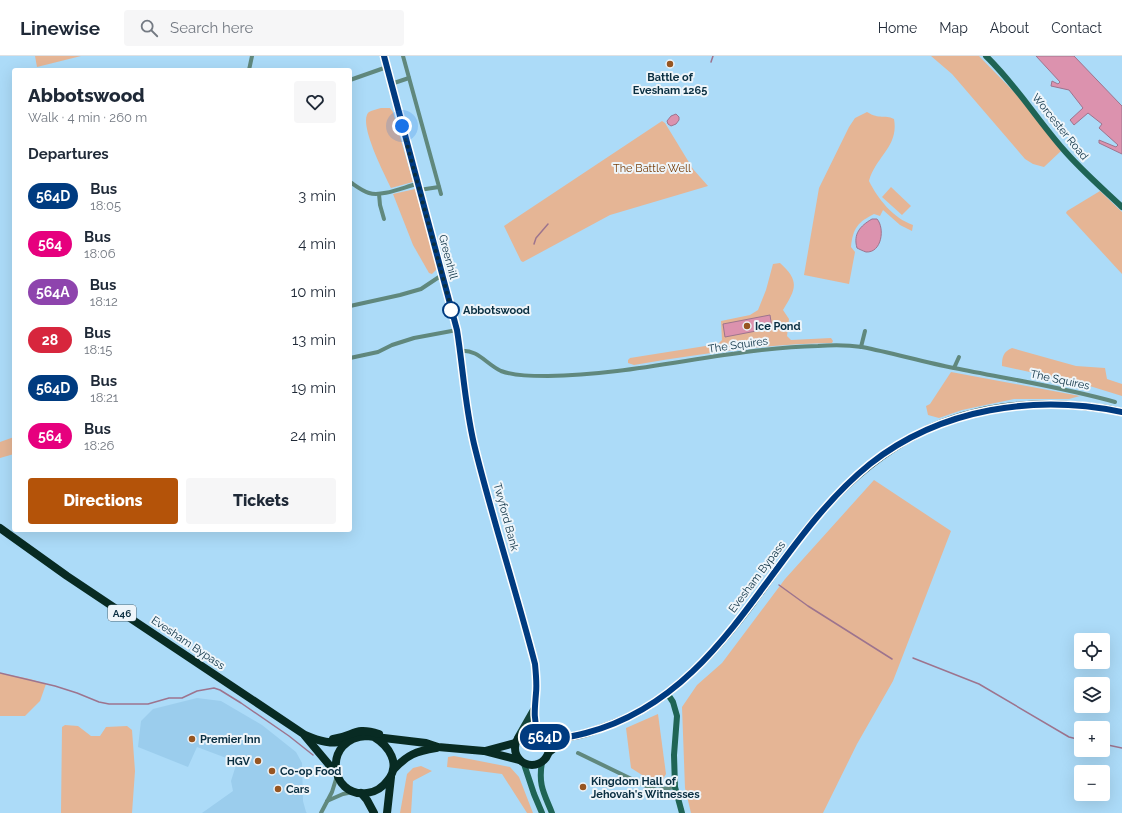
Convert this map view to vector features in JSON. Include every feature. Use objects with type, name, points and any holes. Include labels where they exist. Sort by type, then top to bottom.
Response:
[{"type":"highway","name":"Evesham Bypass","points":[[541,734],[568,737],[618,723],[641,711],[667,693],[700,664],[733,628],[817,517],[844,488],[871,464],[919,434],[944,423],[987,410],[1013,407],[1058,405],[1104,408],[1122,412]]},
{"type":"highway","name":"Evesham Bypass","points":[[0,528],[67,576],[304,735],[337,774]]},
{"type":"highway","points":[[293,727],[301,728],[326,738],[339,738],[353,732],[365,730],[392,739]]},
{"type":"highway","points":[[374,813],[367,800],[358,793],[346,788],[337,774],[337,756],[347,741],[361,736],[426,743],[438,747],[484,751],[532,766],[542,762],[549,752],[549,746],[541,734],[526,732],[517,740],[484,751]]},
{"type":"highway","name":"Evesham Bypass","points":[[304,735],[325,742],[339,743],[347,741]]},
{"type":"highway","points":[[374,737],[387,747],[391,754],[392,773],[387,813]]},
{"type":"highway","name":"Evesham Bypass","points":[[549,752],[568,737]]},
{"type":"highway","points":[[517,740],[515,752],[521,762]]},
{"type":"highway","points":[[358,793],[377,790],[384,785],[403,759],[410,755],[438,747]]},
{"type":"main road","name":"Greenhill","points":[[384,56],[457,330]]},
{"type":"main road","name":"Worcester Road","points":[[986,56],[1020,94],[1067,154],[1122,207]]},
{"type":"main road","name":"Twyford Bank","points":[[457,330],[463,380],[474,445],[535,664],[535,722],[541,734]]},
{"type":"main road","points":[[667,693],[676,709],[677,716],[674,755],[675,787],[682,813]]},
{"type":"main road","name":"Twyford Bank","points":[[517,740],[534,709]]},
{"type":"main road","points":[[521,762],[542,813]]},
{"type":"main road","points":[[542,762],[540,781],[542,790],[552,813]]},
{"type":"street","points":[[249,68],[252,56]]},
{"type":"street","points":[[403,56],[441,194]]},
{"type":"street","points":[[352,79],[387,67]]},
{"type":"street","points":[[391,84],[409,78]]},
{"type":"street","points":[[352,183],[370,193],[379,194],[418,187],[439,186]]},
{"type":"street","points":[[379,194],[384,219]]},
{"type":"street","points":[[352,306],[400,296],[421,289],[442,275]]},
{"type":"street","points":[[352,358],[378,352],[392,345],[414,338],[457,330]]},
{"type":"street","points":[[861,347],[865,331]]},
{"type":"street","name":"The Squires","points":[[460,351],[470,350],[486,362],[502,371],[514,374],[546,376],[618,372],[676,362],[784,348],[826,346],[861,347],[954,368],[1006,377],[1115,402]]},
{"type":"street","points":[[954,368],[959,357]]},
{"type":"street","points":[[578,753],[648,787],[657,790],[675,787]]},
{"type":"street","points":[[321,813],[337,774]]},
{"type":"street","points":[[327,801],[343,794],[358,793]]},
{"type":"shaded area","points":[[1036,56],[1074,56],[1122,106],[1122,154],[1099,143],[1099,140],[1116,147],[1118,145],[1099,128],[1102,124],[1088,113],[1074,125],[1070,120],[1083,108],[1069,90],[1051,86],[1052,81],[1058,84],[1060,82]]},
{"type":"shaded area","points":[[676,114],[679,117],[679,120],[676,124],[671,126],[667,121],[671,116]]},
{"type":"shaded area","points":[[872,219],[877,219],[881,228],[881,234],[879,244],[876,249],[866,252],[857,248],[856,239],[858,231]]},
{"type":"shaded area","name":"Ice Pond","points":[[770,315],[772,328],[725,337],[723,324]]},
{"type":"shaded area","points":[[197,698],[221,701],[262,725],[296,752],[302,763],[303,801],[307,813],[202,813],[233,791],[231,781],[237,762],[197,747],[188,767],[138,747],[141,721],[153,709]]},
{"type":"green space","points":[[35,56],[81,56],[37,67]]},
{"type":"green space","points":[[931,56],[979,56],[1017,95],[1061,151],[1044,167],[1033,164],[1025,159],[952,74]]},
{"type":"green space","points":[[381,108],[390,108],[393,112],[413,182],[391,188],[373,149],[369,137],[366,118],[369,112]]},
{"type":"green space","points":[[867,112],[875,116],[894,119],[895,129],[893,137],[886,151],[872,172],[869,181],[882,201],[893,213],[899,218],[913,225],[912,231],[900,225],[883,210],[880,216],[874,214],[860,223],[855,230],[851,247],[855,252],[849,284],[804,275],[819,188],[849,127],[855,118]]},
{"type":"green space","name":"The Battle Well","points":[[662,121],[665,123],[693,169],[708,186],[610,215],[523,262],[521,261],[504,226]]},
{"type":"green space","points":[[891,187],[911,206],[902,215],[882,197]]},
{"type":"green space","points":[[415,189],[436,265],[436,270],[432,274],[429,273],[413,245],[393,194]]},
{"type":"green space","points":[[1100,191],[1122,212],[1122,274],[1066,213]]},
{"type":"green space","points":[[780,263],[791,275],[794,285],[791,296],[783,310],[789,319],[787,336],[791,340],[831,338],[833,341],[832,343],[782,345],[708,353],[634,365],[628,363],[630,358],[718,344],[722,340],[721,321],[750,315],[758,310],[766,290],[773,264]]},
{"type":"green space","points":[[1012,348],[1076,366],[1105,368],[1107,379],[1122,384],[1122,396],[1080,383],[1002,366],[1004,355]]},
{"type":"green space","points":[[951,372],[1080,396],[1069,399],[1014,399],[962,410],[939,418],[928,415],[926,406],[930,404]]},
{"type":"green space","points":[[12,438],[12,455],[0,458],[0,442]]},
{"type":"green space","points":[[874,480],[951,531],[893,681],[857,744],[823,813],[691,813],[685,788],[682,707],[697,685],[722,663],[785,579]]},
{"type":"green space","points":[[0,673],[46,684],[40,701],[25,716],[0,716]]},
{"type":"green space","points":[[658,714],[666,774],[663,779],[650,780],[631,768],[626,728]]},
{"type":"green space","points":[[65,725],[78,726],[91,736],[100,736],[106,727],[127,726],[132,730],[135,771],[132,813],[61,813],[62,727]]},
{"type":"green space","points":[[454,756],[510,767],[519,777],[533,813],[527,813],[502,774],[447,767],[448,757]]},
{"type":"green space","points":[[421,766],[432,771],[413,781],[411,813],[400,813],[407,774],[413,768]]},
{"type":"waterway","points":[[711,62],[713,56]]},
{"type":"waterway","points":[[534,244],[536,238],[548,224]]},
{"type":"waterway","points":[[779,585],[808,606],[892,659]]},
{"type":"waterway","points":[[913,658],[979,684],[1069,737],[1074,738]]},
{"type":"waterway","points":[[0,673],[55,686],[99,702],[109,704],[148,704],[169,698],[182,698],[197,691],[214,688],[241,703],[289,736],[313,755]]},
{"type":"waterway","points":[[1110,745],[1122,748]]},
{"type":"bus line","name":"564D","points":[[384,56],[457,330],[468,415],[474,445],[535,664],[535,722],[538,732],[544,736],[568,737],[618,723],[652,704],[667,693],[706,658],[733,628],[817,517],[844,488],[871,464],[919,434],[970,414],[987,410],[1013,407],[1058,405],[1104,408],[1122,412]]},
{"type":"place","name":"Battle of Evesham 1265","points":[[670,64]]},
{"type":"place","name":"Abbotswood","points":[[451,310]]},
{"type":"place","name":"Ice Pond","points":[[747,326]]},
{"type":"place","name":"Premier Inn","points":[[192,739]]},
{"type":"place","name":"HGV","points":[[258,761]]},
{"type":"place","name":"Co-op Food","points":[[272,771]]},
{"type":"place","name":"Kingdom Hall of Jehovah's Witnesses","points":[[583,787]]},
{"type":"place","name":"Cars","points":[[278,789]]},
{"type":"route","points":[[402,126],[453,315],[451,310]]}]
